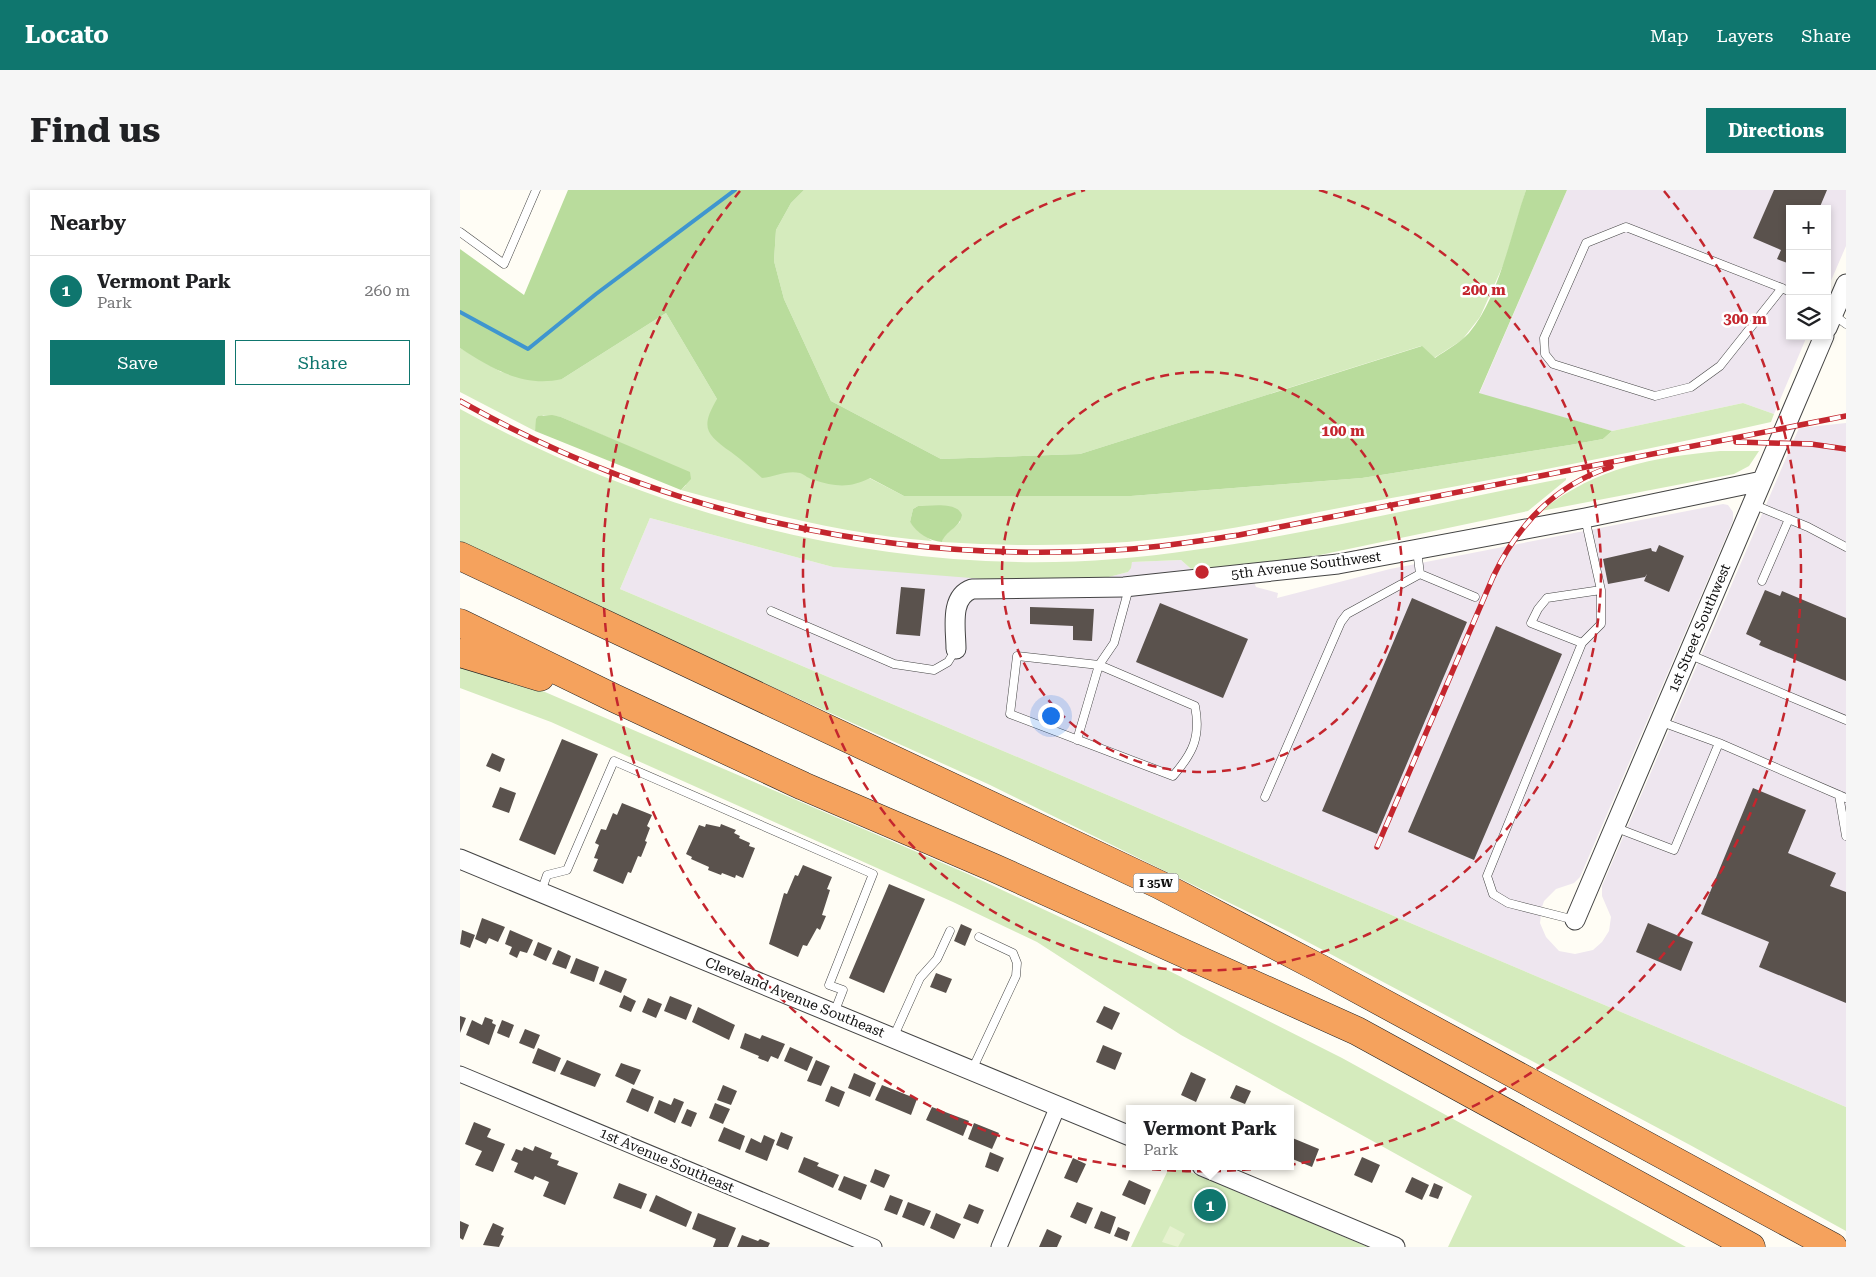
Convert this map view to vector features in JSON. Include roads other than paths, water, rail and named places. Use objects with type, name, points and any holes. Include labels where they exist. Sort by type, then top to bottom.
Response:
[{"type":"highway","name":"I 35W","points":[[460,556],[1160,885],[1310,963],[1833,1247]]},
{"type":"highway","points":[[460,623],[614,698],[803,786],[992,867],[1357,1031],[1751,1247]]},
{"type":"highway","points":[[460,653],[614,698]]},
{"type":"street","points":[[1833,319],[1846,284]]},
{"type":"street","name":"1st Street Southwest","points":[[1575,920],[1822,340]]},
{"type":"street","name":"5th Avenue Southwest","points":[[956,649],[956,608],[959,598],[966,591],[982,589],[1130,586],[1338,564],[1585,518],[1762,481]]},
{"type":"street","name":"Cleveland Avenue Southeast","points":[[460,859],[1126,1134]]},
{"type":"street","name":"1st Avenue Southeast","points":[[460,1074],[874,1247]]},
{"type":"street","points":[[998,1247],[1058,1106]]},
{"type":"street","points":[[1212,1170],[1395,1247]]},
{"type":"lane","points":[[460,232],[504,264],[536,190]]},
{"type":"lane","points":[[1782,288],[1720,366],[1691,387],[1655,396],[1552,364],[1545,354],[1544,338],[1586,243],[1626,226],[1782,288],[1786,290]]},
{"type":"lane","points":[[1752,504],[1808,527],[1846,547]]},
{"type":"lane","points":[[1575,920],[1508,903],[1493,894],[1487,876],[1582,643],[1601,624],[1601,590],[1585,518]]},
{"type":"lane","points":[[1762,581],[1789,519]]},
{"type":"lane","points":[[1417,549],[1420,574]]},
{"type":"lane","points":[[1420,574],[1475,597]]},
{"type":"lane","points":[[1265,796],[1341,622],[1347,614],[1420,574]]},
{"type":"lane","points":[[1077,740],[1099,665],[1114,643],[1130,586]]},
{"type":"lane","points":[[1582,643],[1531,623],[1538,609],[1547,598],[1601,590]]},
{"type":"lane","points":[[771,611],[894,664],[934,670],[948,662],[956,649]]},
{"type":"lane","points":[[1688,654],[1846,720]]},
{"type":"lane","points":[[1017,656],[1099,665],[1195,706],[1198,723],[1191,756],[1173,776],[1010,714],[1017,656]]},
{"type":"lane","points":[[1659,721],[1719,743],[1842,796],[1846,836]]},
{"type":"lane","points":[[1614,827],[1674,850],[1719,743]]},
{"type":"lane","points":[[541,893],[547,875],[567,870],[614,762],[873,874],[830,985],[843,990],[834,1013]]},
{"type":"lane","points":[[893,1038],[920,978],[937,959],[950,931]]},
{"type":"lane","points":[[972,1070],[1016,976],[1017,964],[1014,953],[979,937]]},
{"type":"waterway","points":[[460,312],[528,349],[596,294],[735,190]]},
{"type":"railway","points":[[460,401],[536,440],[614,474],[695,501],[776,523],[860,539],[944,548],[1029,552],[1130,549],[1239,535],[1846,416]]},
{"type":"railway","points":[[1736,442],[1811,444],[1846,449]]},
{"type":"railway","points":[[1377,847],[1493,577],[1503,558],[1526,525],[1555,496],[1591,475],[1611,467]]},
{"type":"place","name":"Vermont Park","points":[[1210,1205]]}]
